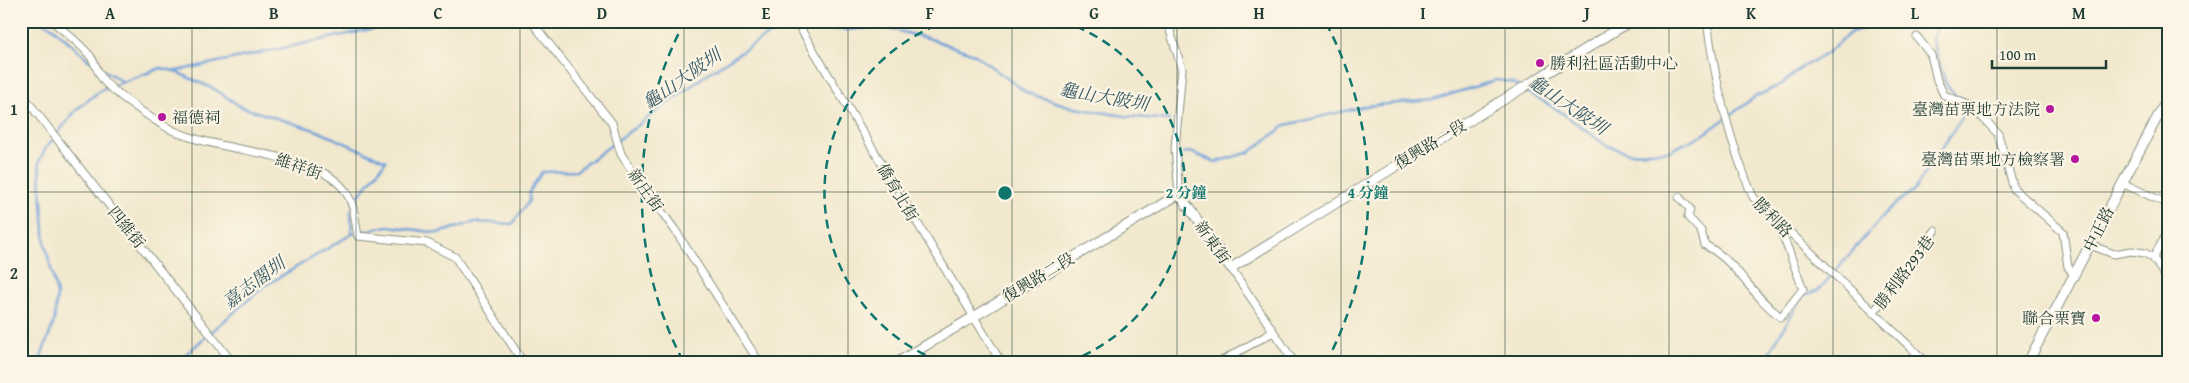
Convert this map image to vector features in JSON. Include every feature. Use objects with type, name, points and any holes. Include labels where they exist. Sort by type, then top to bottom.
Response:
[{"type":"street","name":"維祥街","points":[[52,21],[72,37],[91,58],[104,82],[162,125],[202,142],[288,159],[318,171],[335,179],[346,192],[353,207],[358,236],[426,243],[455,257],[523,362]]},
{"type":"street","name":"新庄街","points":[[531,21],[612,123],[622,154],[632,172],[676,230],[759,362]]},
{"type":"street","name":"僑育北街","points":[[796,21],[1001,362]]},
{"type":"street","name":"新東街","points":[[1167,21],[1182,69],[1174,148],[1180,194],[1294,362]]},
{"type":"street","name":"復興路一段","points":[[1231,268],[1630,21]]},
{"type":"street","name":"勝利路","points":[[1707,21],[1713,67],[1739,166],[1752,197],[1926,362]]},
{"type":"street","points":[[1916,37],[1931,55],[1937,80],[1944,95],[1973,107],[1998,134],[2014,189],[2063,232],[2066,242],[2068,267],[2074,275]]},
{"type":"street","name":"四維街","points":[[21,93],[232,362]]},
{"type":"street","name":"中正路","points":[[2028,362],[2168,97]]},
{"type":"street","points":[[2158,115],[2168,120]]},
{"type":"street","points":[[2122,183],[2168,204]]},
{"type":"street","name":"復興路二段","points":[[898,362],[1180,194]]},
{"type":"street","points":[[1679,197],[1690,209],[1688,217],[1701,231],[1705,245],[1721,253],[1757,292],[1766,307],[1781,317],[1803,289],[1778,222]]},
{"type":"street","name":"勝利路293巷","points":[[1873,313],[1935,230]]},
{"type":"street","points":[[2153,258],[2168,232]]},
{"type":"street","points":[[2090,245],[2106,253],[2114,254],[2131,251],[2146,253],[2153,258],[2168,280]]},
{"type":"street","points":[[1220,362],[1274,332]]},
{"type":"waterway","points":[[40,21],[52,27],[90,61]]},
{"type":"waterway","points":[[176,71],[409,21]]},
{"type":"waterway","name":"龜山大陂圳","points":[[1524,90],[1558,110],[1606,145],[1629,153],[1669,151],[1703,135],[1755,97],[1782,84],[1802,67],[1826,54],[1851,32],[1889,21]]},
{"type":"waterway","name":"龜山大陂圳","points":[[1940,21],[1932,39],[1946,84],[1957,98]]},
{"type":"waterway","name":"龜山大陂圳","points":[[177,362],[263,287],[352,234],[388,226],[438,233],[475,222],[512,224],[529,201],[529,192],[542,172],[576,171],[710,72],[766,36],[788,27],[796,26]]},
{"type":"waterway","name":"龜山大陂圳","points":[[802,26],[845,30],[881,27],[928,38],[974,54],[1027,93],[1075,108],[1125,116],[1169,120]]},
{"type":"waterway","points":[[99,67],[121,81]]},
{"type":"waterway","points":[[39,362],[54,322],[57,294],[45,244],[39,162],[45,149],[77,109],[101,90],[161,68],[174,71],[216,90],[241,107],[315,130],[386,161],[353,203]]},
{"type":"waterway","name":"龜山大陂圳","points":[[1182,153],[1190,152],[1216,162],[1250,152],[1286,125],[1366,106],[1433,100],[1496,80],[1511,82],[1520,87]]},
{"type":"waterway","name":"龜山大陂圳","points":[[1764,362],[1802,296],[1819,290],[1889,209],[1915,189],[1966,111],[1961,104]]},
{"type":"waterway","points":[[351,210],[352,234]]},
{"type":"place","name":"勝利社區活動中心","points":[[1540,63]]},
{"type":"place","name":"臺灣苗栗地方法院","points":[[2050,109]]},
{"type":"place","name":"福德祠","points":[[162,117]]},
{"type":"place","name":"臺灣苗栗地方檢察署","points":[[2075,159]]},
{"type":"place","name":"聯合栗寶","points":[[2096,318]]},
{"type":"water label","name":"嘉志閣圳","points":[[254,283]]}]
